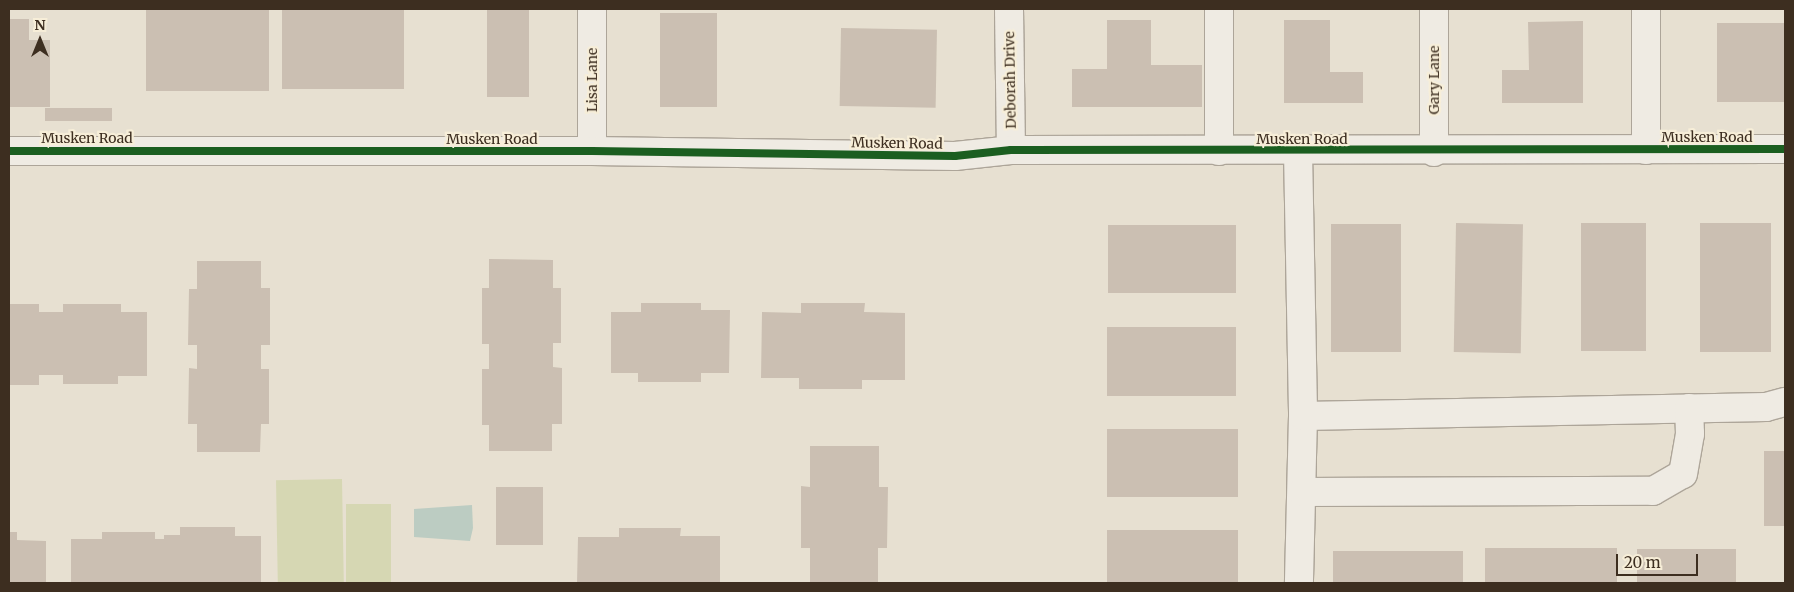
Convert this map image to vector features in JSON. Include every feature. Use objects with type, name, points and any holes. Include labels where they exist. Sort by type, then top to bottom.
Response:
[{"type":"street","name":"Lisa Lane","points":[[592,9],[592,151]]},
{"type":"street","name":"Deborah Drive","points":[[1009,9],[1011,150]]},
{"type":"street","points":[[1218,151],[1219,9]]},
{"type":"street","name":"Gary Lane","points":[[1434,9],[1434,152]]},
{"type":"street","points":[[1646,9],[1646,150]]},
{"type":"street","name":"Musken Road","points":[[9,150],[592,151],[955,156],[1011,150],[1434,152],[1785,149]]},
{"type":"street","points":[[1298,151],[1303,416],[1299,583]]},
{"type":"street","points":[[1303,416],[1766,407],[1785,402]]},
{"type":"street","points":[[1302,492],[1653,491],[1683,474],[1690,434],[1689,408]]},
{"type":"green space","points":[[342,479],[344,583],[278,583],[276,480]]},
{"type":"green space","points":[[346,504],[391,504],[391,583],[346,583]]},
{"type":"shaded area","points":[[472,505],[473,528],[470,541],[414,537],[414,509]]},
{"type":"building","points":[[146,9],[269,9],[269,91],[146,91]]},
{"type":"building","points":[[282,9],[404,9],[404,89],[282,89]]},
{"type":"building","points":[[487,9],[529,9],[529,97],[487,97]]},
{"type":"building","points":[[660,13],[717,13],[717,107],[660,107]]},
{"type":"building","points":[[9,19],[29,19],[29,40],[50,40],[50,107],[9,107]]},
{"type":"building","points":[[1107,20],[1151,20],[1151,65],[1202,65],[1202,107],[1072,107],[1072,69],[1107,69]]},
{"type":"building","points":[[1284,20],[1330,20],[1330,72],[1363,72],[1363,103],[1284,103]]},
{"type":"building","points":[[1583,21],[1583,103],[1502,103],[1502,70],[1529,70],[1528,22]]},
{"type":"building","points":[[1717,23],[1785,23],[1785,102],[1717,102]]},
{"type":"building","points":[[841,28],[937,30],[936,108],[840,106]]},
{"type":"building","points":[[45,108],[112,108],[112,121],[45,121]]},
{"type":"building","points":[[1456,223],[1523,224],[1521,353],[1454,352]]},
{"type":"building","points":[[1581,223],[1646,223],[1646,351],[1581,351]]},
{"type":"building","points":[[1700,223],[1771,223],[1771,352],[1700,352]]},
{"type":"building","points":[[1331,224],[1401,224],[1401,352],[1331,352]]},
{"type":"building","points":[[1108,225],[1236,225],[1236,293],[1108,293]]},
{"type":"building","points":[[489,259],[553,260],[553,288],[561,288],[561,343],[553,343],[553,367],[562,368],[562,424],[552,424],[552,451],[489,451],[489,425],[482,425],[482,369],[489,369],[489,344],[482,344],[482,288],[489,288]]},
{"type":"building","points":[[197,261],[261,261],[261,288],[270,288],[270,345],[261,345],[261,369],[269,369],[269,424],[261,424],[260,452],[197,452],[197,424],[188,424],[189,368],[197,369],[197,345],[188,345],[189,289],[197,289]]},
{"type":"building","points":[[641,303],[701,303],[701,310],[730,310],[729,373],[701,373],[701,382],[638,382],[638,373],[611,373],[611,312],[641,312]]},
{"type":"building","points":[[801,303],[865,303],[864,312],[905,313],[905,380],[862,380],[862,389],[799,389],[799,378],[761,378],[762,312],[801,313]]},
{"type":"building","points":[[9,304],[39,304],[39,312],[63,312],[63,304],[121,304],[121,312],[147,312],[147,376],[118,376],[118,384],[63,384],[63,375],[39,375],[39,385],[9,385]]},
{"type":"building","points":[[1107,327],[1236,327],[1236,396],[1107,396]]},
{"type":"building","points":[[1107,429],[1238,429],[1238,497],[1107,497]]},
{"type":"building","points":[[810,446],[879,446],[879,487],[888,487],[887,548],[878,548],[878,583],[810,583],[810,548],[801,548],[801,486],[810,487]]},
{"type":"building","points":[[1764,451],[1785,451],[1785,526],[1764,526]]},
{"type":"building","points":[[496,487],[543,487],[543,545],[496,545]]},
{"type":"building","points":[[180,527],[235,527],[235,536],[261,536],[261,583],[71,583],[71,539],[102,539],[102,532],[155,532],[155,539],[164,539],[164,535],[180,535]]},
{"type":"building","points":[[619,528],[681,528],[680,536],[720,536],[720,583],[577,583],[578,537],[619,537]]},
{"type":"building","points":[[1107,530],[1238,530],[1238,583],[1107,583]]},
{"type":"building","points":[[9,532],[17,532],[17,540],[46,541],[46,583],[9,583]]},
{"type":"building","points":[[1485,548],[1617,548],[1617,583],[1485,583]]},
{"type":"building","points":[[1637,549],[1736,549],[1736,583],[1637,583]]},
{"type":"building","points":[[1333,551],[1463,551],[1463,583],[1333,583]]},
{"type":"cycle path","points":[[9,151],[592,151],[955,156],[1011,150],[1785,149]]}]
